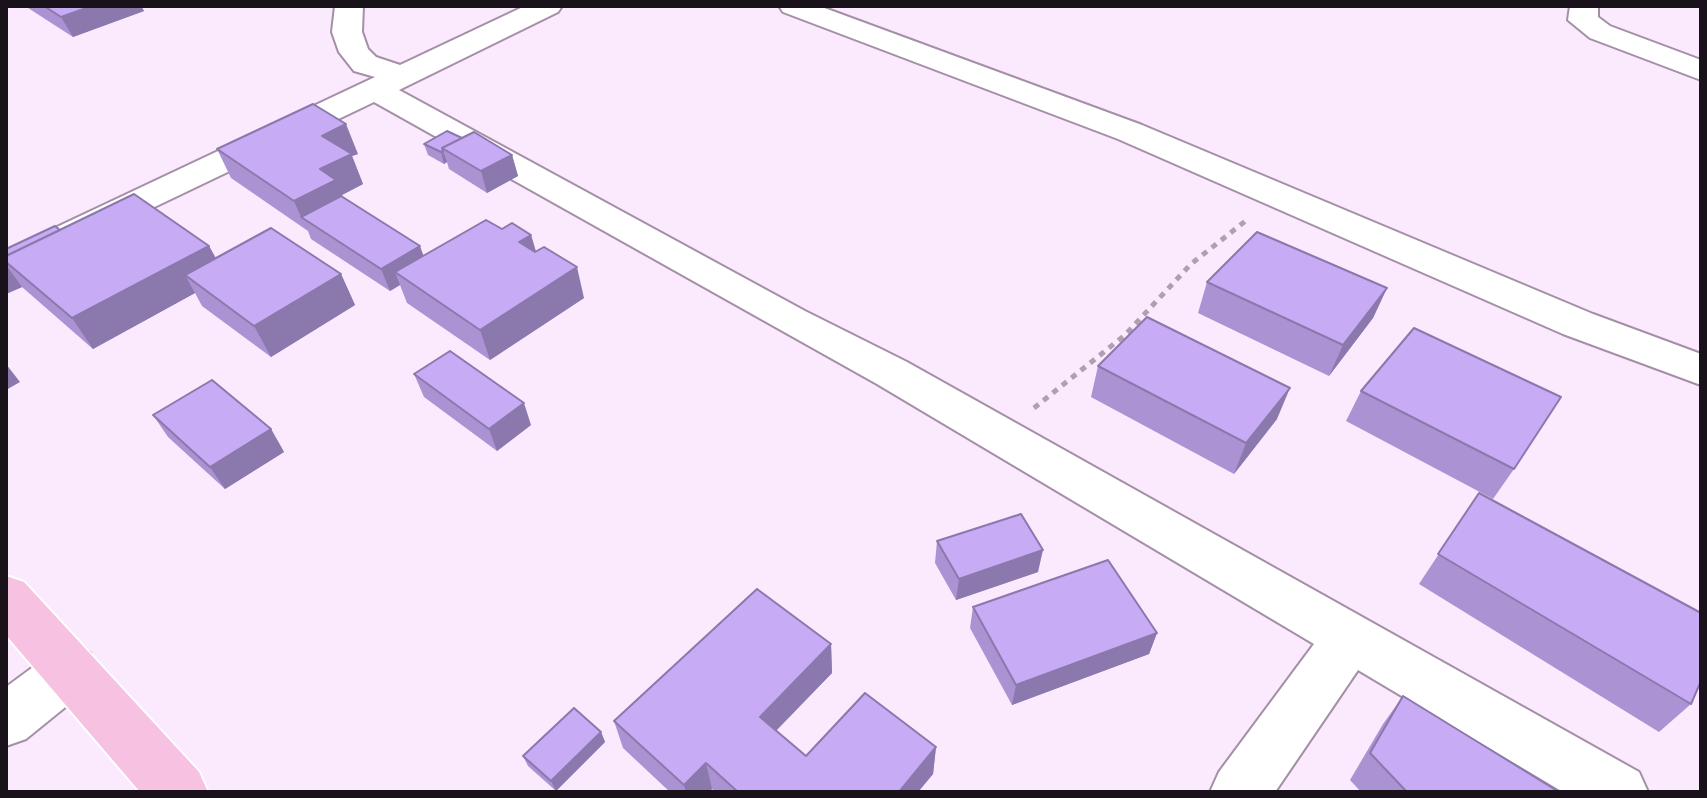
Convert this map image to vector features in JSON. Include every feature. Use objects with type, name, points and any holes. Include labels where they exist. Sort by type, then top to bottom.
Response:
[{"type":"main road","points":[[6,598],[178,792]]},
{"type":"street","points":[[349,6],[347,32],[354,52],[388,82],[791,321],[892,373],[1618,792]]},
{"type":"street","points":[[6,266],[548,6]]},
{"type":"street","points":[[793,6],[1130,132],[1578,324],[1701,370]]},
{"type":"street","points":[[1584,6],[1583,20],[1600,32],[1701,71]]},
{"type":"street","points":[[1240,792],[1351,637]]},
{"type":"street","points":[[6,720],[71,670]]},
{"type":"path","points":[[999,436],[1125,335],[1191,264],[1276,195]]},
{"type":"building","points":[[44,6],[92,6],[61,17]]},
{"type":"building","points":[[313,104],[346,124],[322,136],[352,154],[320,169],[336,180],[294,201],[217,149]]},
{"type":"building","points":[[447,131],[462,138],[442,148],[441,152],[424,144]]},
{"type":"building","points":[[474,132],[512,155],[481,171],[442,148]]},
{"type":"building","points":[[134,194],[209,246],[72,318],[6,262],[6,256]]},
{"type":"building","points":[[341,196],[420,246],[381,269],[301,217]]},
{"type":"building","points":[[486,220],[502,229],[512,223],[531,235],[519,242],[535,252],[544,247],[577,267],[480,330],[395,272]]},
{"type":"building","points":[[55,226],[60,230],[6,256],[6,249]]},
{"type":"building","points":[[271,228],[341,274],[254,326],[185,275]]},
{"type":"building","points":[[1257,232],[1387,288],[1343,345],[1207,282]]},
{"type":"building","points":[[1147,317],[1290,388],[1246,443],[1098,366]]},
{"type":"building","points":[[1414,328],[1561,397],[1514,469],[1361,391]]},
{"type":"building","points":[[450,351],[524,403],[489,429],[414,374]]},
{"type":"building","points":[[212,380],[271,429],[210,467],[153,415]]},
{"type":"building","points":[[1479,493],[1701,613],[1701,681],[1691,704],[1438,554]]},
{"type":"building","points":[[1021,514],[1043,550],[959,579],[937,541]]},
{"type":"building","points":[[1108,560],[1157,633],[1016,685],[973,607]]},
{"type":"building","points":[[757,589],[831,644],[760,717],[806,756],[865,693],[936,747],[899,792],[738,792],[706,763],[684,785],[614,721]]},
{"type":"building","points":[[1403,696],[1559,792],[1407,792],[1370,753]]},
{"type":"building","points":[[574,708],[601,732],[551,781],[523,756]]}]
